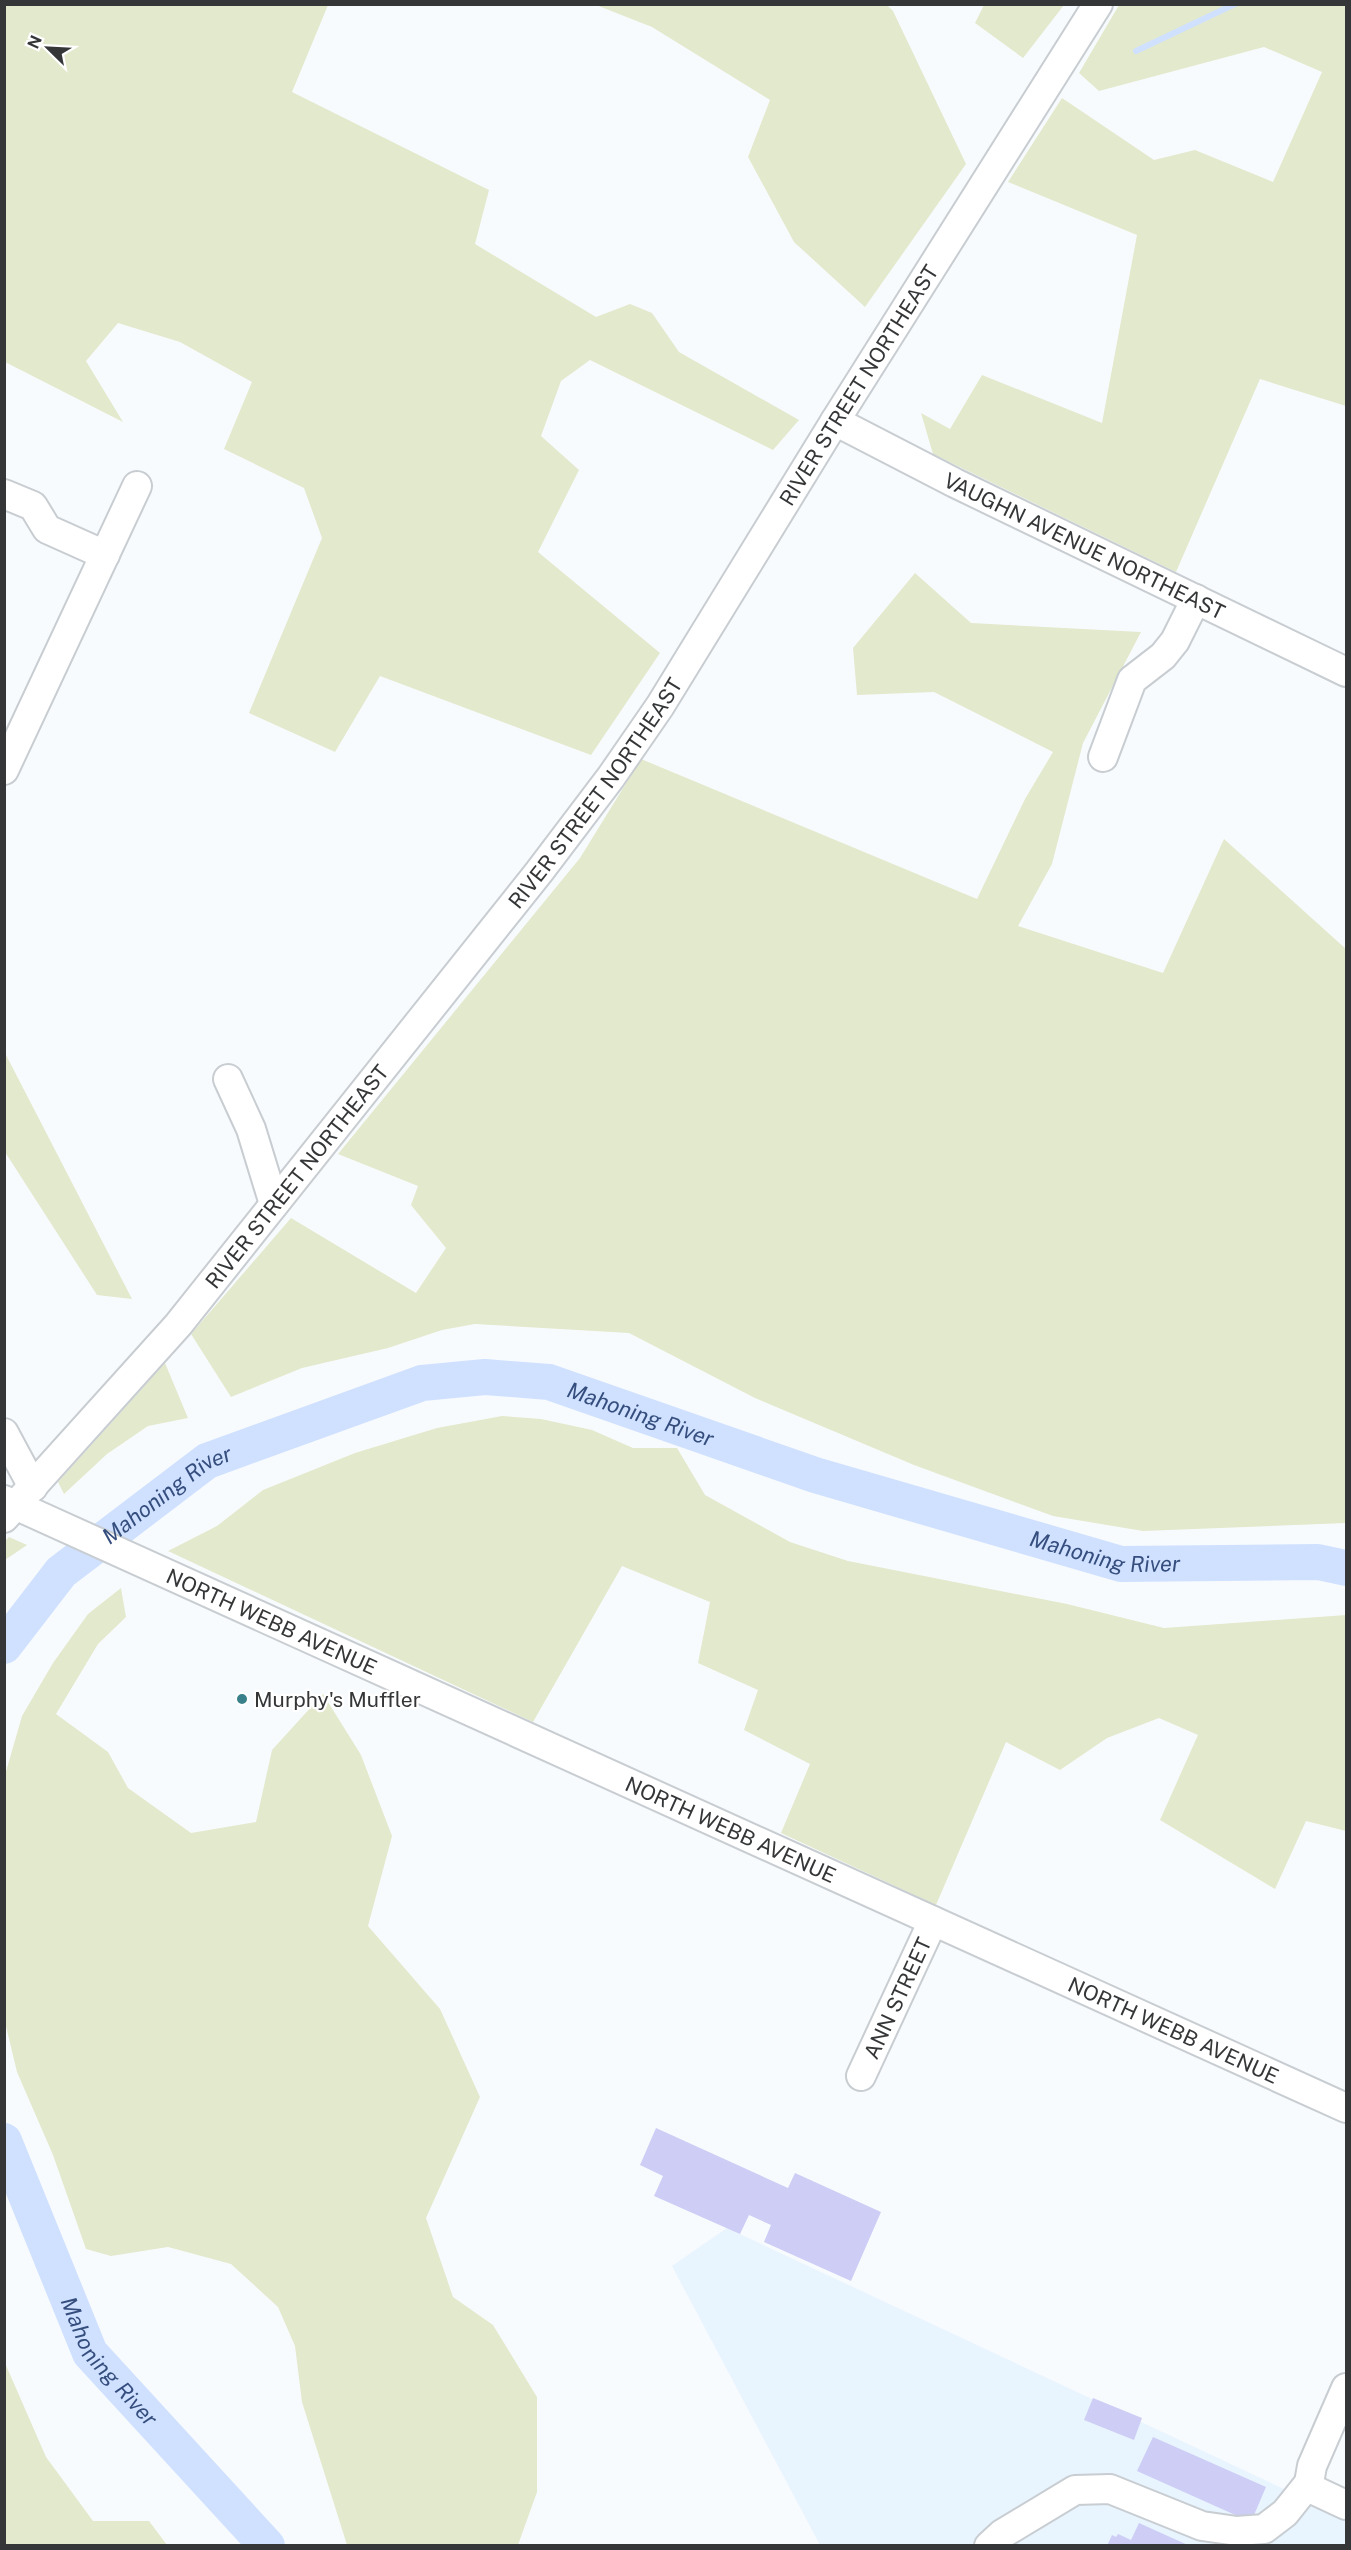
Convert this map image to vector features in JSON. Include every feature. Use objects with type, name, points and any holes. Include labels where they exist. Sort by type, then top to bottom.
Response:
[{"type":"street","name":"RIVER STREET NORTHEAST","points":[[14,1503],[178,1325],[611,777],[672,686],[835,421],[1098,4]]},
{"type":"street","name":"VAUGHN AVENUE NORTHEAST","points":[[835,421],[955,483],[1341,669]]},
{"type":"street","points":[[9,759],[137,486]]},
{"type":"street","points":[[4,494],[33,507],[47,529],[105,555]]},
{"type":"street","points":[[1103,757],[1132,680],[1163,656],[1175,640],[1196,599]]},
{"type":"street","points":[[228,1079],[250,1128],[274,1204]]},
{"type":"street","points":[[4,1433],[14,1503]]},
{"type":"street","name":"NORTH WEBB AVENUE","points":[[14,1503],[1347,2108]]},
{"type":"street","name":"ANN STREET","points":[[861,2076],[933,1921]]},
{"type":"street","points":[[989,2546],[1002,2534],[1076,2490],[1110,2489],[1202,2526],[1237,2531],[1264,2529],[1285,2513],[1309,2483],[1312,2466],[1347,2388]]},
{"type":"street","points":[[1309,2483],[1316,2491],[1347,2505]]},
{"type":"shaded area","points":[[727,2228],[1346,2518],[1346,2545],[820,2545],[672,2266]]},
{"type":"green space","points":[[984,4],[1064,5],[1023,58],[975,23]]},
{"type":"green space","points":[[4,5],[328,5],[292,92],[489,190],[475,244],[596,317],[630,304],[652,313],[679,352],[799,420],[773,450],[590,360],[561,381],[541,436],[579,470],[538,552],[660,653],[591,755],[380,676],[335,752],[249,713],[322,538],[304,488],[224,449],[252,382],[180,342],[118,323],[86,361],[123,422],[5,362]]},
{"type":"green space","points":[[596,5],[887,5],[893,11],[966,164],[865,307],[794,242],[748,157],[770,100],[652,27]]},
{"type":"green space","points":[[1119,5],[1346,5],[1346,406],[1260,379],[1176,572],[933,454],[921,413],[950,429],[982,375],[1102,423],[1137,235],[1008,182],[1062,98],[1154,160],[1195,150],[1273,182],[1322,72],[1264,47],[1099,91],[1079,73]]},
{"type":"green space","points":[[915,573],[971,623],[1141,632],[1083,743],[1052,864],[1018,926],[1163,973],[1224,839],[1346,949],[1346,1523],[1143,1531],[1053,1516],[914,1465],[755,1398],[629,1333],[475,1324],[442,1330],[388,1348],[302,1368],[231,1397],[191,1334],[291,1218],[416,1293],[446,1248],[411,1205],[418,1186],[338,1154],[580,858],[641,759],[977,899],[1025,799],[1053,752],[934,692],[857,695],[853,648]]},
{"type":"green space","points":[[5,1053],[132,1299],[97,1295],[5,1152]]},
{"type":"green space","points":[[165,1363],[188,1418],[148,1426],[107,1454],[64,1494],[58,1482]]},
{"type":"green space","points":[[502,1416],[541,1419],[592,1430],[633,1448],[677,1448],[705,1495],[790,1542],[848,1561],[1067,1604],[1164,1628],[1346,1615],[1346,1831],[1306,1821],[1275,1889],[1160,1820],[1198,1735],[1159,1718],[1107,1738],[1060,1770],[1006,1742],[936,1905],[781,1833],[810,1764],[744,1730],[758,1690],[698,1663],[710,1602],[622,1566],[533,1722],[168,1551],[217,1526],[263,1490],[355,1453],[437,1428]]},
{"type":"green space","points":[[9,1537],[27,1545],[5,1560],[5,1541]]},
{"type":"green space","points":[[121,1588],[126,1617],[98,1644],[56,1714],[108,1752],[128,1788],[191,1833],[256,1822],[272,1750],[323,1694],[361,1755],[392,1836],[368,1926],[440,2009],[480,2097],[426,2218],[453,2297],[493,2325],[537,2397],[537,2492],[518,2545],[347,2545],[302,2402],[295,2346],[278,2307],[231,2264],[168,2247],[111,2256],[86,2249],[53,2155],[17,2072],[5,2022],[5,1775],[22,1716],[53,1663],[88,1614]]},
{"type":"green space","points":[[5,2363],[46,2457],[93,2521],[149,2521],[167,2545],[5,2545]]},
{"type":"building","points":[[656,2128],[788,2188],[795,2173],[881,2212],[851,2281],[764,2242],[771,2225],[749,2215],[740,2234],[654,2196],[663,2176],[640,2165]]},
{"type":"building","points":[[1093,2398],[1142,2418],[1134,2440],[1084,2420]]},
{"type":"building","points":[[1153,2437],[1266,2487],[1251,2522],[1137,2471]]},
{"type":"building","points":[[1139,2523],[1190,2546],[1107,2546],[1112,2535],[1116,2537],[1118,2534],[1131,2540]]},
{"type":"waterway","points":[[1136,51],[1235,4]]},
{"type":"waterway","name":"Mahoning River","points":[[4,1646],[61,1572],[207,1461],[422,1383],[485,1377],[549,1382],[815,1475],[1121,1564],[1318,1562],[1346,1568]]},
{"type":"waterway","name":"Mahoning River","points":[[4,2141],[90,2353],[267,2546]]},
{"type":"place","name":"Murphy's Muffler","points":[[242,1699]]}]
